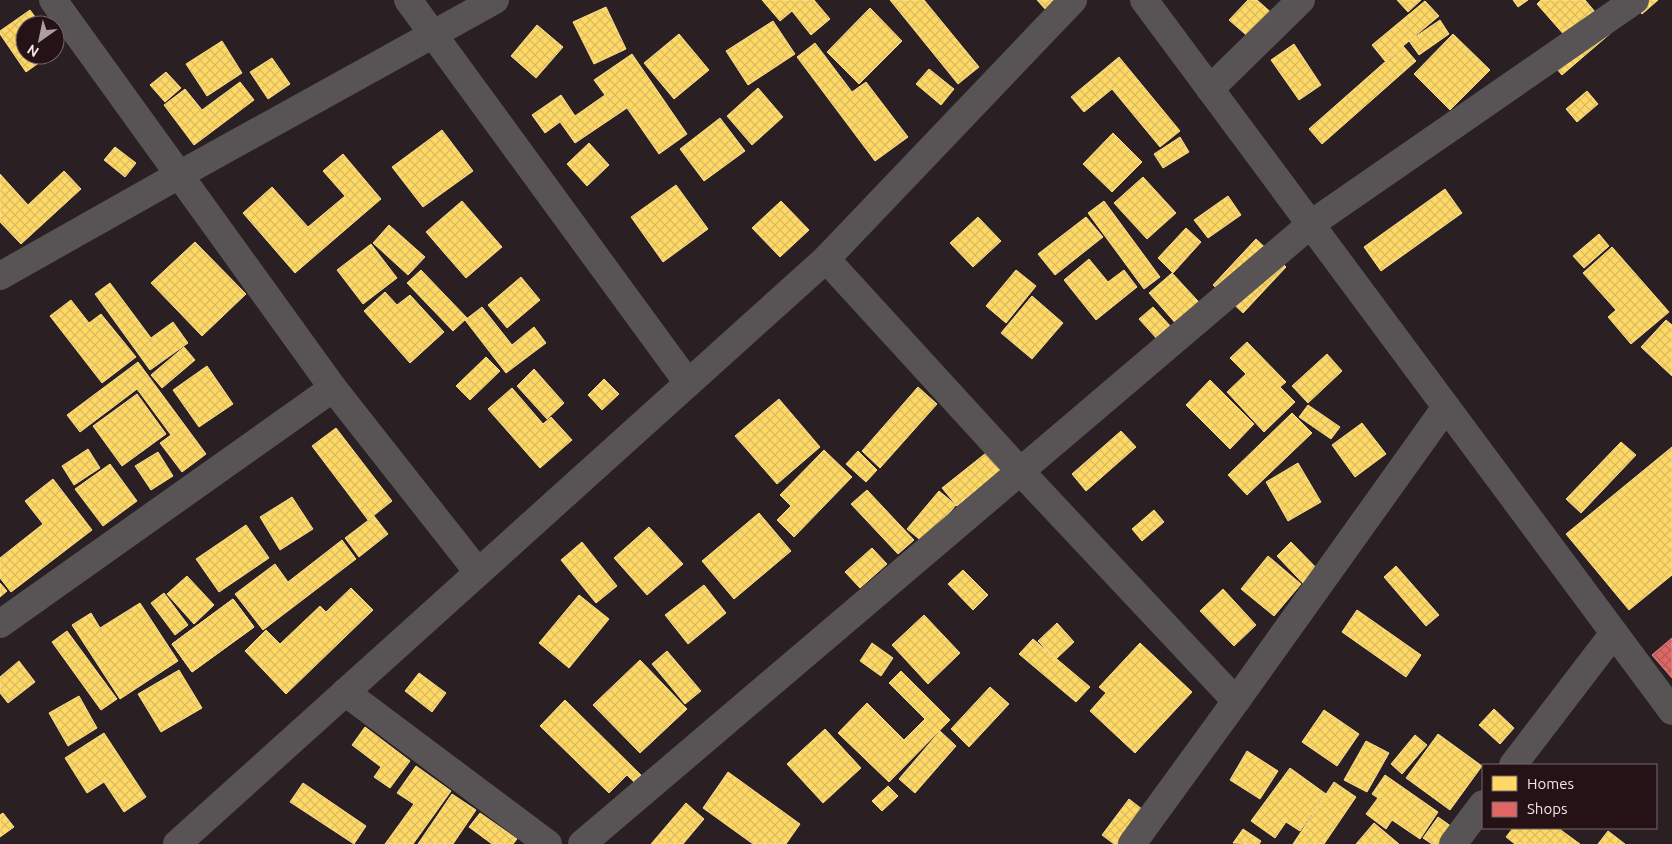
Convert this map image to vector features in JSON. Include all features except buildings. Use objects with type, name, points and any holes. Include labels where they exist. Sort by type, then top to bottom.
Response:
[{"type":"street","points":[[53,0],[333,388],[478,572]]},
{"type":"street","points":[[408,0],[688,383]]},
{"type":"street","points":[[0,276],[495,0]]},
{"type":"street","points":[[192,839],[346,692],[826,259],[1073,0]]},
{"type":"street","points":[[1144,0],[1672,711]]},
{"type":"street","points":[[1210,89],[1301,0]]},
{"type":"street","points":[[582,844],[1311,224],[1635,0]]},
{"type":"street","points":[[826,259],[1020,471],[1236,701]]},
{"type":"street","points":[[0,624],[333,388]]},
{"type":"street","points":[[1132,844],[1446,407]]},
{"type":"street","points":[[1514,764],[1614,633]]},
{"type":"street","points":[[346,692],[548,844]]},
{"type":"street","points":[[1453,844],[1482,805]]}]
